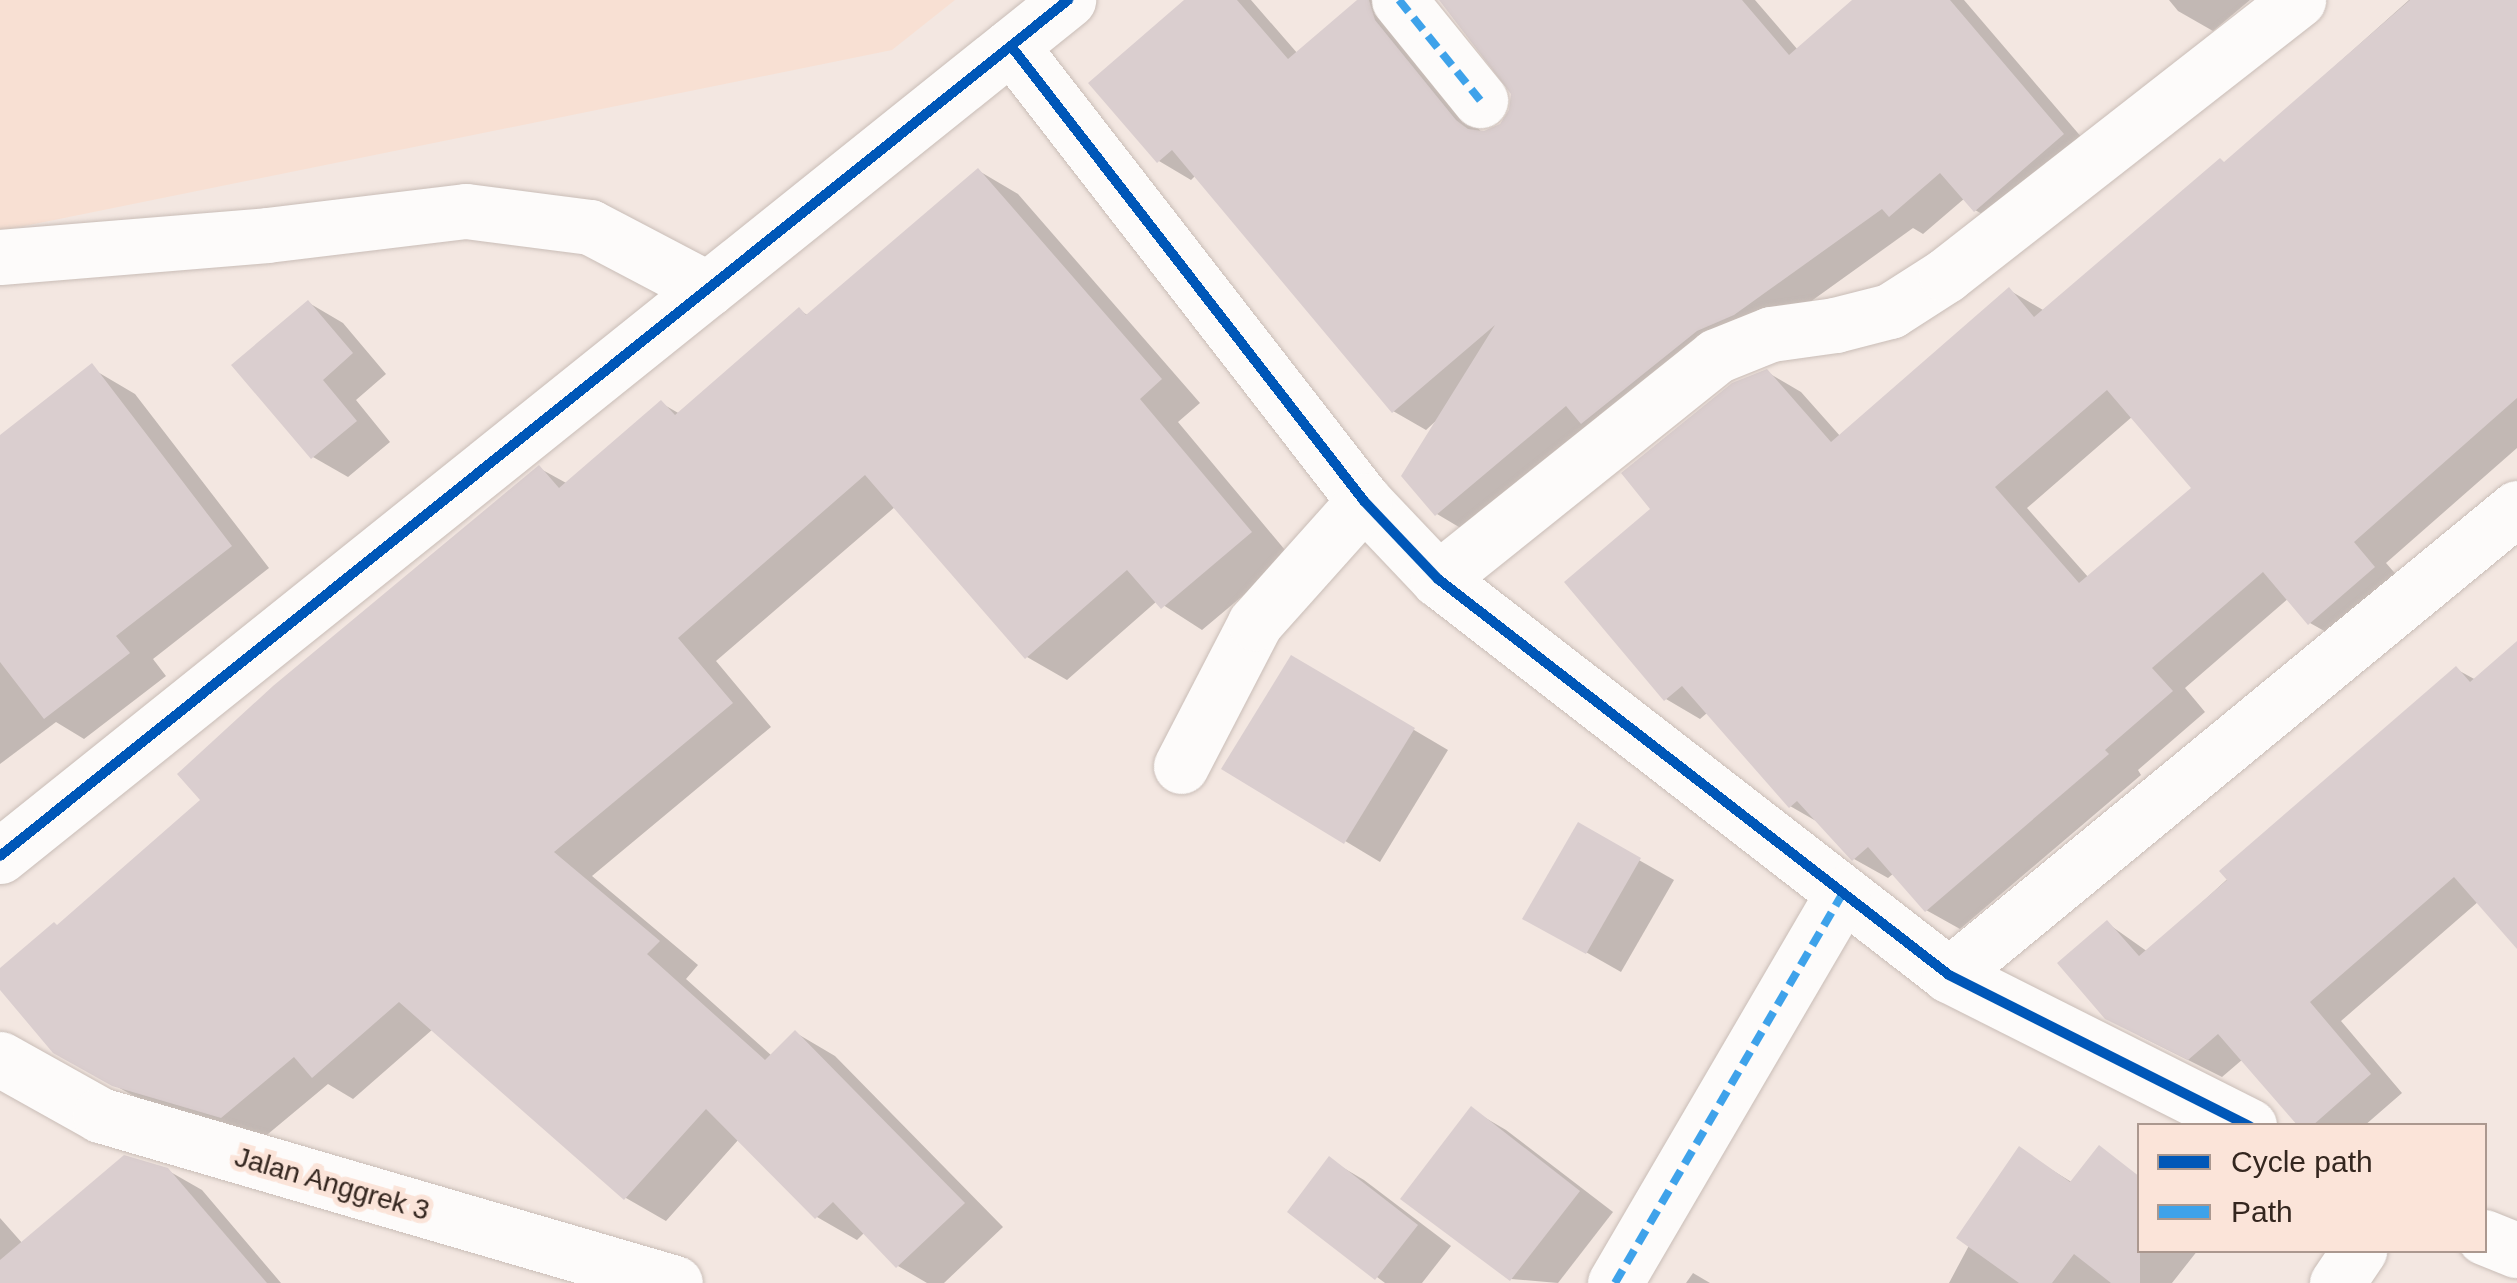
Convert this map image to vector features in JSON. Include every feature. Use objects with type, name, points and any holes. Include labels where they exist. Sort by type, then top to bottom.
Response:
[{"type":"street","points":[[0,856],[1068,0]]},
{"type":"street","points":[[1399,0],[1480,100]]},
{"type":"street","points":[[1438,578],[1716,356],[1771,334],[1836,325],[1890,310],[1946,275],[2298,0]]},
{"type":"street","points":[[1011,46],[1364,501],[1438,578],[1949,975],[2243,1123]]},
{"type":"street","points":[[0,257],[267,235],[466,211],[590,227],[708,289]]},
{"type":"street","points":[[1180,766],[1255,623],[1364,501]]},
{"type":"street","points":[[1949,975],[2517,508]]},
{"type":"street","points":[[1615,1283],[1842,895]]},
{"type":"street","name":"Jalan Anggrek 3","points":[[0,1058],[118,1121],[675,1283]]},
{"type":"street","points":[[2337,1283],[2357,1253]]},
{"type":"shaded area","points":[[0,0],[955,0],[892,50],[0,231]]},
{"type":"building","points":[[1184,0],[1237,0],[1288,59],[1357,0],[1369,0],[1375,20],[1456,120],[1468,129],[1484,131],[1500,124],[1509,110],[1511,94],[1439,0],[1742,0],[1789,55],[1852,0],[1950,0],[2064,134],[1974,212],[1940,173],[1889,217],[1882,209],[1734,315],[1697,331],[1581,424],[1566,406],[1435,516],[1401,476],[1495,325],[1392,413],[1172,150],[1157,163],[1088,83]]},
{"type":"building","points":[[2410,0],[2517,0],[2517,398],[2354,542],[2375,567],[2308,625],[2263,572],[2152,668],[2173,691],[2105,750],[2109,754],[1925,912],[1868,847],[1852,861],[1797,801],[1789,808],[1682,686],[1664,701],[1564,582],[1650,509],[1621,473],[1732,383],[1767,369],[1831,442],[2009,287],[2034,317],[2220,158],[2224,162]],"holes":[[[2107,390],[2191,488],[2079,583],[1995,487]]]},
{"type":"building","points":[[978,168],[1162,379],[1140,399],[1252,532],[1161,609],[1127,570],[1025,659],[865,475],[678,638],[733,703],[554,852],[660,941],[647,954],[765,1060],[795,1030],[965,1203],[896,1268],[833,1202],[815,1219],[706,1109],[624,1200],[399,1002],[312,1078],[294,1057],[221,1118],[112,1086],[53,1053],[0,990],[0,968],[54,922],[57,925],[200,800],[177,774],[273,686],[539,465],[559,488],[661,400],[675,415],[799,307],[806,315]]},
{"type":"building","points":[[308,300],[353,353],[323,380],[357,421],[311,459],[231,365]]},
{"type":"building","points":[[92,363],[232,546],[116,636],[130,653],[44,719],[0,662],[0,435]]},
{"type":"building","points":[[2517,641],[2517,949],[2454,877],[2310,1002],[2371,1074],[2315,1123],[2295,1123],[2218,1034],[2188,1060],[2105,1019],[2057,963],[2107,920],[2139,956],[2227,880],[2219,871],[2456,666],[2470,682]]},
{"type":"building","points":[[1291,655],[1415,728],[1344,844],[1221,769]]},
{"type":"building","points":[[1578,822],[1641,858],[1586,954],[1522,919]]},
{"type":"building","points":[[1471,1106],[1580,1191],[1510,1281],[1400,1199]]},
{"type":"building","points":[[2099,1145],[2137,1175],[2140,1283],[2111,1283],[2074,1254],[2052,1283],[2019,1283],[1956,1238],[2019,1146],[2070,1182]]},
{"type":"building","points":[[124,1155],[168,1168],[267,1283],[0,1283],[0,1260]]},
{"type":"building","points":[[1329,1156],[1418,1225],[1375,1280],[1287,1212]]},
{"type":"marked path","points":[[1399,0],[1480,100]]},
{"type":"marked path","points":[[1615,1283],[1842,895]]},
{"type":"cycle path","points":[[0,856],[1068,0]]},
{"type":"cycle path","points":[[1011,46],[1364,501],[1438,579],[1949,975],[2243,1123]]}]
